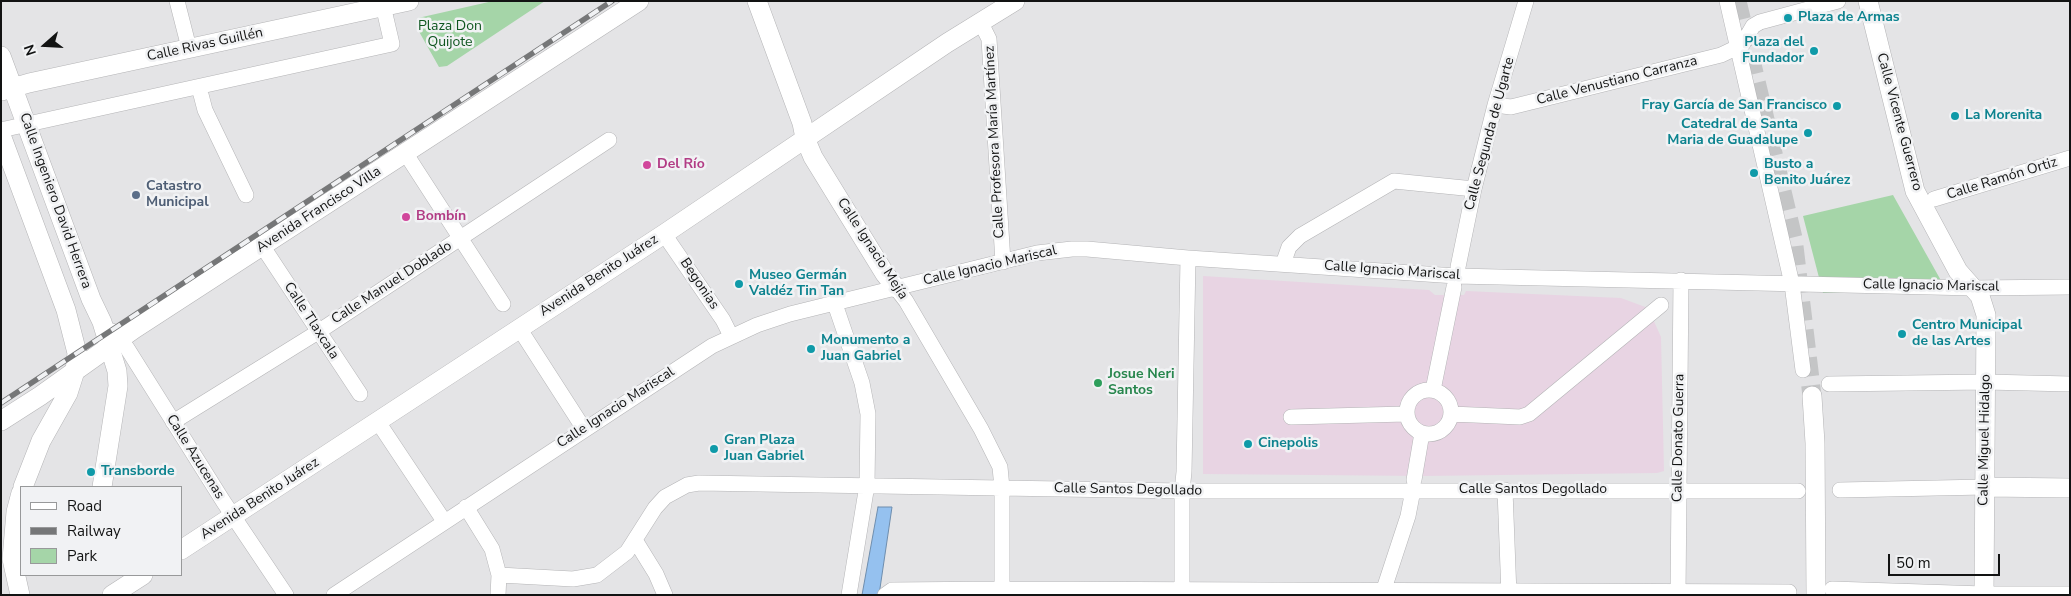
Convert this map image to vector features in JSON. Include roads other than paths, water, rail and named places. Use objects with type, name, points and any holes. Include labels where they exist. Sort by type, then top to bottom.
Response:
[{"type":"main road","name":"Calle Rivas Guillén","points":[[7,89],[382,4],[408,1]]},
{"type":"main road","name":"Avenida Francisco Villa","points":[[1,421],[114,343],[639,1]]},
{"type":"main road","name":"Calle Ignacio Mejía","points":[[757,1],[813,157],[885,274],[896,288]]},
{"type":"main road","name":"Avenida Benito Juárez","points":[[182,549],[664,234],[947,43],[1015,1]]},
{"type":"main road","name":"Calle Vicente Guerrero","points":[[1868,1],[1915,191],[1958,271],[1974,288]]},
{"type":"main road","name":"Calle Ingeniero David Herrera","points":[[1,56],[7,89],[26,125],[91,298],[114,343],[118,386],[102,486]]},
{"type":"main road","name":"Calle Ingeniero David Herrera","points":[[1,135],[75,338],[78,353],[75,371]]},
{"type":"main road","name":"Calle Miguel Hidalgo","points":[[1974,288],[1984,303],[1986,315],[1984,594]]},
{"type":"main road","points":[[23,486],[41,441],[68,393],[75,371]]},
{"type":"main road","points":[[1812,396],[1824,592]]},
{"type":"main road","points":[[1985,488],[2070,488]]},
{"type":"main road","points":[[20,497],[16,512],[12,552],[15,577],[20,595]]},
{"type":"main road","points":[[115,589],[140,576]]},
{"type":"street","points":[[177,1],[189,48]]},
{"type":"street","name":"Calle Segunda de Ugarte","points":[[1458,267],[1474,189],[1495,105],[1526,1]]},
{"type":"street","points":[[1727,1],[1792,284],[1803,370]]},
{"type":"street","points":[[1737,49],[1742,45],[1754,26],[1760,22],[1838,1]]},
{"type":"street","points":[[1,130],[392,44],[382,4]]},
{"type":"street","name":"Calle Profesora María Martínez","points":[[981,23],[989,39],[1003,262]]},
{"type":"street","name":"Calle Venustiano Carranza","points":[[1495,105],[1511,107],[1721,55],[1737,49]]},
{"type":"street","points":[[199,87],[205,110],[246,195]]},
{"type":"street","name":"Calle Manuel Doblado","points":[[173,422],[318,332],[609,140]]},
{"type":"street","points":[[406,154],[503,304]]},
{"type":"street","name":"Calle Ramón Ortiz","points":[[1934,199],[2070,158]]},
{"type":"street","points":[[1283,264],[1289,247],[1300,236],[1394,181],[1474,189]]},
{"type":"street","name":"Begonias","points":[[664,234],[732,336]]},
{"type":"street","name":"Calle Tlaxcala","points":[[263,247],[360,394]]},
{"type":"street","name":"Calle Ignacio Mariscal","points":[[334,595],[584,429],[712,346],[732,336],[790,314],[1037,253],[1072,248],[1188,258],[1456,276],[1974,288],[2070,286]]},
{"type":"street","points":[[1182,593],[1182,491],[1184,472],[1188,258]]},
{"type":"street","name":"Calle Donato Guerra","points":[[1678,593],[1681,280]]},
{"type":"street","points":[[1433,390],[1454,286]]},
{"type":"street","name":"Calle Ignacio Mejía","points":[[896,288],[906,301],[992,449],[1000,467],[1002,488]]},
{"type":"street","points":[[835,304],[866,399],[867,485],[849,595]]},
{"type":"street","points":[[1451,414],[1520,418],[1530,414],[1660,305]]},
{"type":"street","points":[[519,328],[584,429]]},
{"type":"street","name":"Calle Azucenas","points":[[114,343],[173,422],[286,595]]},
{"type":"street","points":[[1829,384],[1986,382],[2070,384]]},
{"type":"street","points":[[1424,390],[1433,390],[1447,398],[1451,414],[1444,428],[1438,433],[1422,433],[1414,429],[1409,423],[1406,414],[1411,398],[1424,390]]},
{"type":"street","points":[[1291,417],[1406,414]]},
{"type":"street","points":[[378,422],[444,521]]},
{"type":"street","points":[[1382,593],[1408,516],[1422,433]]},
{"type":"street","name":"Calle Santos Degollado","points":[[499,575],[573,579],[586,578],[605,571],[627,552],[665,497],[687,485],[699,483],[1182,491],[1413,485],[1505,490],[1798,491]]},
{"type":"street","points":[[1002,488],[1002,592]]},
{"type":"street","points":[[1840,490],[1985,488]]},
{"type":"street","points":[[1505,490],[1509,592]]},
{"type":"street","points":[[466,507],[492,549],[499,575],[498,595]]},
{"type":"street","points":[[636,540],[666,595]]},
{"type":"street","points":[[886,593],[1790,592]]},
{"type":"street","points":[[1824,592],[2070,594]]},
{"type":"water","points":[[878,507],[892,507],[879,595],[862,595]]},
{"type":"tunnel","points":[[1737,1],[1793,238],[1812,396]]},
{"type":"railway","points":[[1,403],[612,1]]},
{"type":"place","name":"Plaza de Armas","points":[[1788,18]]},
{"type":"place","name":"Plaza del Fundador","points":[[1814,51]]},
{"type":"place","name":"Fray García de San Francisco","points":[[1837,106]]},
{"type":"place","name":"La Morenita","points":[[1955,116]]},
{"type":"place","name":"Catedral de Santa Maria de Guadalupe","points":[[1808,133]]},
{"type":"place","name":"Del Río","points":[[647,165]]},
{"type":"place","name":"Busto a Benito Juárez","points":[[1754,173]]},
{"type":"place","name":"Catastro Municipal","points":[[136,195]]},
{"type":"place","name":"Bombín","points":[[406,217]]},
{"type":"place","name":"Museo Germán Valdéz Tin Tan","points":[[739,284]]},
{"type":"place","name":"Centro Municipal de las Artes","points":[[1902,334]]},
{"type":"place","name":"Monumento a Juan Gabriel","points":[[811,349]]},
{"type":"place","name":"Josue Neri Santos","points":[[1098,383]]},
{"type":"place","name":"Cinepolis","points":[[1248,444]]},
{"type":"place","name":"Gran Plaza Juan Gabriel","points":[[714,449]]},
{"type":"place","name":"Transborde","points":[[91,472]]},
{"type":"park label","name":"Plaza Don Quijote","points":[[450,36]]}]
